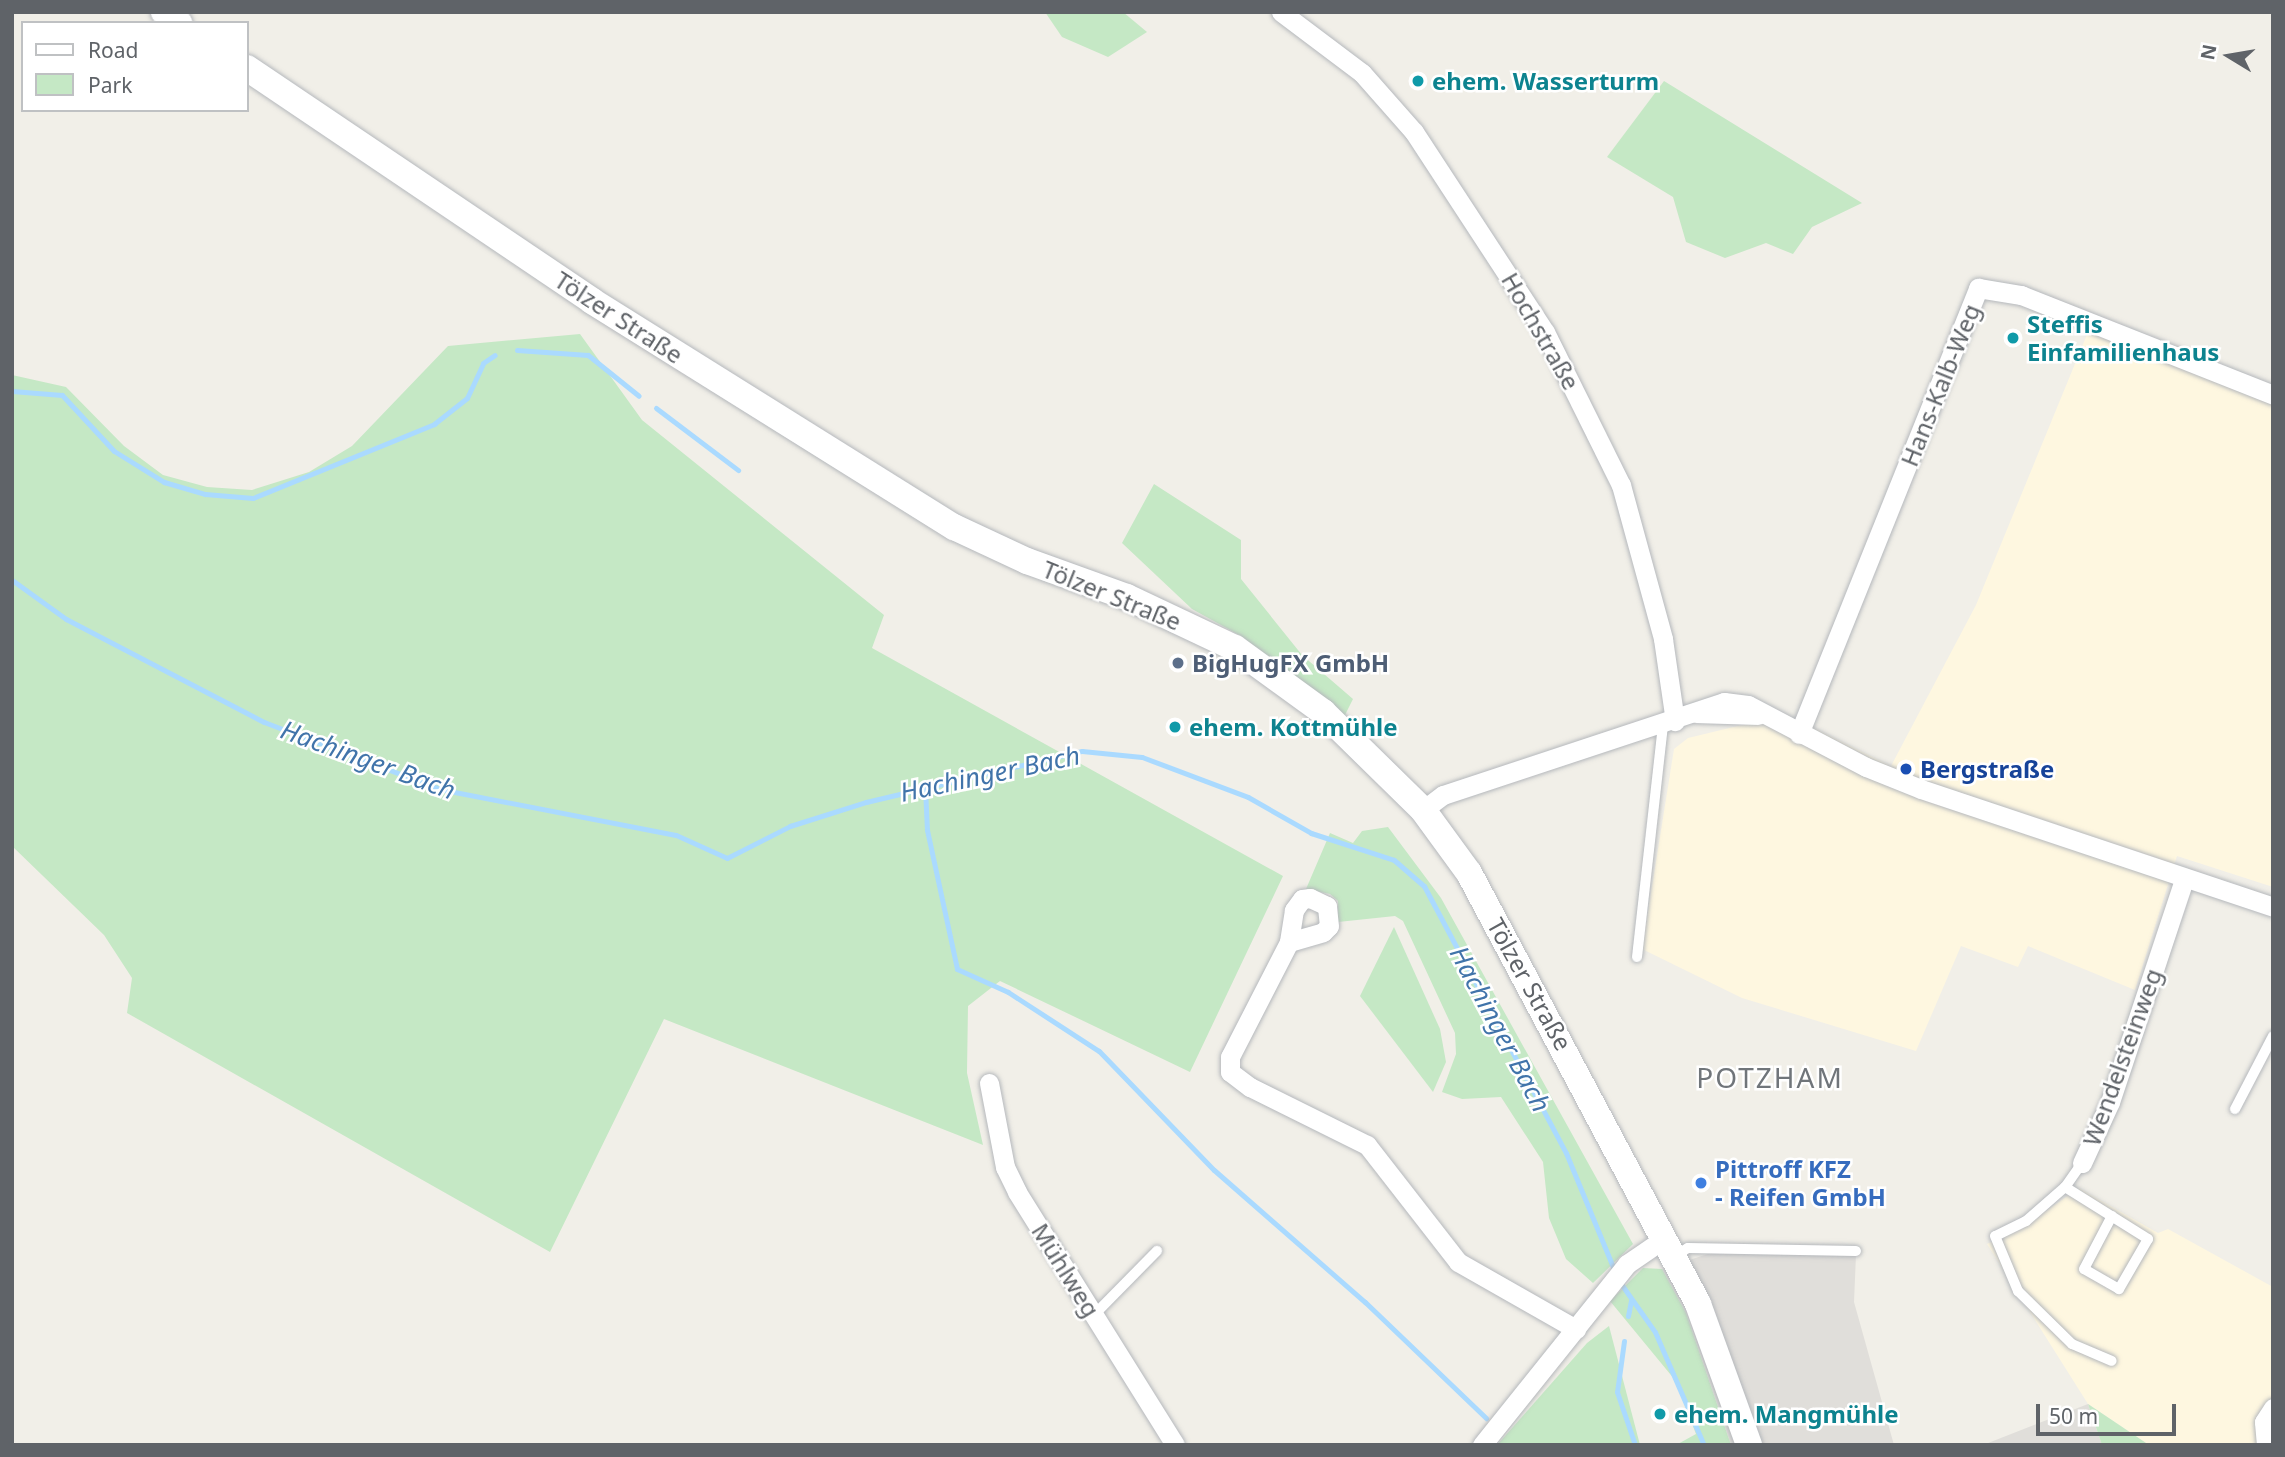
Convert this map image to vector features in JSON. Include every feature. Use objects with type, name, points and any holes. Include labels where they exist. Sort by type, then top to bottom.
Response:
[{"type":"main road","name":"Tölzer Straße","points":[[248,69],[592,302],[954,527],[1006,552],[1127,597],[1235,648],[1323,712],[1423,810],[1469,873],[1670,1247],[1703,1317],[1749,1445]]},
{"type":"street","name":"Hochstraße","points":[[1281,12],[1362,73],[1414,132],[1545,332],[1621,485],[1663,639],[1669,723]]},
{"type":"street","name":"Hans-Kalb-Weg","points":[[1799,734],[1978,288],[2021,295],[2273,396]]},
{"type":"street","points":[[1423,810],[1443,795],[1669,723],[1724,702],[1748,705],[1799,734],[1921,789],[2185,880],[2273,907]]},
{"type":"street","name":"Wendelsteinweg","points":[[2082,1163],[2110,1102],[2185,880]]},
{"type":"street","points":[[1289,942],[1230,1057],[1230,1072],[1250,1087],[1367,1144],[1458,1262],[1576,1328]]},
{"type":"street","name":"Mühlweg","points":[[989,1083],[1005,1167],[1175,1445]]},
{"type":"street","points":[[1482,1445],[1627,1265],[1670,1247]]},
{"type":"street","points":[[2266,1445],[2264,1422],[2273,1408]]},
{"type":"lane","name":"Hochstraße","points":[[1637,957],[1669,723]]},
{"type":"lane","points":[[2235,1109],[2273,1036]]},
{"type":"lane","name":"Wendelsteinweg","points":[[2082,1163],[2064,1187],[2026,1221],[1995,1236],[2018,1291],[2072,1345],[2112,1361]]},
{"type":"lane","points":[[2064,1187],[2112,1216],[2148,1239],[2119,1289],[2084,1269],[2112,1216]]},
{"type":"lane","points":[[1670,1247],[1856,1251]]},
{"type":"lane","points":[[1094,1315],[1157,1251]]},
{"type":"shaded area","points":[[2095,315],[2273,386],[2273,887],[2177,856],[2135,990],[2028,946],[2018,967],[1961,946],[1916,1051],[1742,998],[1642,949],[1674,749],[1688,738],[1746,724],[1800,721],[1891,766],[1976,605]]},
{"type":"shaded area","points":[[2079,1188],[2158,1233],[2168,1229],[2273,1287],[2273,1445],[2149,1445],[2088,1404],[1987,1244],[2023,1227]]},
{"type":"shaded area","points":[[1714,1252],[1856,1255],[1854,1302],[1894,1445],[1731,1445],[1686,1313],[1662,1269]]},
{"type":"shaded area","points":[[2088,1404],[2102,1445],[1983,1445]]},
{"type":"green space","points":[[1045,12],[1123,12],[1147,32],[1108,57],[1062,37]]},
{"type":"green space","points":[[1664,81],[1862,203],[1812,227],[1793,254],[1766,243],[1725,258],[1686,242],[1673,197],[1607,157]]},
{"type":"green space","points":[[580,334],[642,420],[884,615],[872,648],[1283,876],[1190,1072],[1000,981],[968,1006],[967,1073],[983,1145],[664,1019],[550,1252],[127,1013],[132,978],[104,935],[12,846],[12,375],[66,387],[124,446],[163,475],[207,487],[252,490],[309,472],[352,446],[448,346]]},
{"type":"green space","points":[[1154,484],[1241,540],[1241,579],[1302,655],[1353,699],[1344,717],[1239,635],[1192,609],[1122,543]]},
{"type":"green space","points":[[1388,827],[1441,898],[1633,1244],[1593,1283],[1566,1259],[1549,1218],[1543,1162],[1501,1097],[1462,1099],[1442,1092],[1456,1054],[1455,1033],[1403,921],[1395,916],[1338,922],[1338,901],[1330,894],[1306,889],[1330,833],[1353,843],[1362,831]]},
{"type":"green space","points":[[1394,927],[1440,1029],[1446,1062],[1433,1092],[1360,996]]},
{"type":"green space","points":[[1643,1268],[1662,1269],[1686,1313],[1731,1445],[1676,1445],[1696,1434],[1675,1380],[1610,1301]]},
{"type":"green space","points":[[1609,1326],[1640,1445],[1497,1445],[1587,1343]]},
{"type":"green space","points":[[2088,1404],[2149,1445],[2102,1445]]},
{"type":"waterway","points":[[517,350],[588,355],[639,396]]},
{"type":"waterway","points":[[12,391],[62,395],[114,451],[164,482],[205,494],[253,498],[434,424],[467,398],[483,363],[495,355]]},
{"type":"waterway","points":[[656,408],[738,470]]},
{"type":"waterway","name":"Hachinger Bach","points":[[12,580],[66,619],[264,722],[439,789],[676,835],[727,858],[790,826],[866,802],[1082,751],[1142,757],[1248,797],[1311,833],[1394,860],[1424,886],[1566,1153],[1615,1272]]},
{"type":"waterway","points":[[925,788],[927,830],[957,969],[1008,992],[1099,1051],[1214,1170],[1365,1302],[1486,1418]]},
{"type":"waterway","name":"Hachinger Bach","points":[[1619,1281],[1655,1332],[1704,1445]]},
{"type":"waterway","points":[[1628,1316],[1631,1300]]},
{"type":"waterway","points":[[1624,1341],[1617,1392],[1635,1445]]},
{"type":"place","name":"ehem. Wasserturm","points":[[1418,81]]},
{"type":"place","name":"Steffis Einfamilienhaus","points":[[2013,338]]},
{"type":"place","name":"BigHugFX GmbH","points":[[1178,663]]},
{"type":"place","name":"ehem. Kottmühle","points":[[1175,727]]},
{"type":"place","name":"Bergstraße","points":[[1906,769]]},
{"type":"place","name":"Pittroff KFZ - Reifen GmbH","points":[[1701,1183]]},
{"type":"place","name":"ehem. Mangmühle","points":[[1660,1414]]},
{"type":"district","name":"POTZHAM","points":[[1770,1077]]}]
